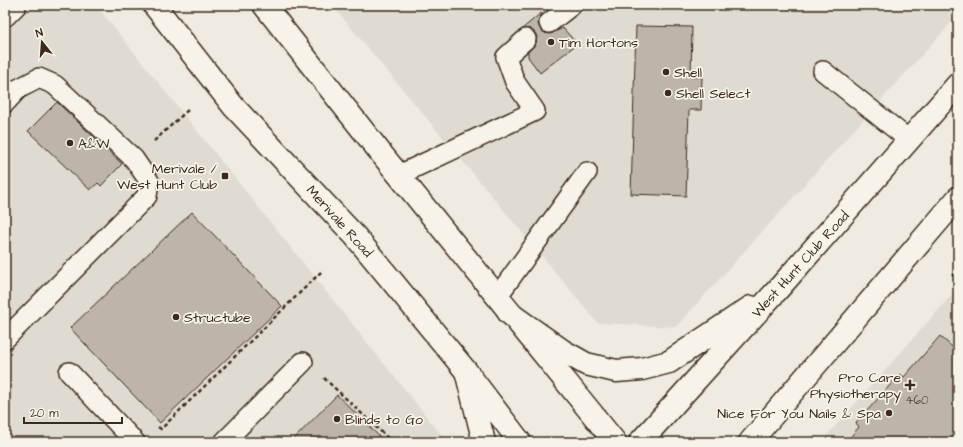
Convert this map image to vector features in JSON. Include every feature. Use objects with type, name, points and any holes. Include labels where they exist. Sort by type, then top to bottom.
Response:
[{"type":"main road","points":[[5,15],[15,5]]},
{"type":"main road","name":"Merivale Road","points":[[154,5],[234,107],[355,236],[466,371],[520,442]]},
{"type":"main road","points":[[264,5],[503,305],[615,442]]},
{"type":"main road","name":"West Hunt Club Road","points":[[640,442],[780,287],[958,84]]},
{"type":"main road","points":[[757,437],[958,198]]},
{"type":"main road","points":[[503,305],[563,351],[586,364],[616,371],[642,369],[669,362],[780,287]]},
{"type":"main road","points":[[466,371],[484,442]]},
{"type":"lane","points":[[549,22],[572,5]]},
{"type":"lane","points":[[399,175],[535,111],[515,82],[506,57],[526,39]]},
{"type":"lane","points":[[823,71],[909,140]]},
{"type":"lane","points":[[5,103],[18,89],[39,78],[55,85],[134,159],[149,181],[147,196],[5,339]]},
{"type":"lane","points":[[503,305],[587,172]]},
{"type":"lane","points":[[224,442],[303,362]]},
{"type":"lane","points":[[70,372],[135,442]]},
{"type":"path","points":[[156,139],[189,109]]},
{"type":"path","points":[[156,424],[160,429],[321,272]]},
{"type":"path","points":[[952,274],[958,280]]},
{"type":"path","points":[[303,362],[333,385],[392,442]]},
{"type":"shaded area","points":[[5,5],[96,5],[447,442],[5,442]]},
{"type":"shaded area","points":[[332,5],[958,5],[958,15],[676,327],[598,323]]},
{"type":"shaded area","points":[[958,288],[958,442],[821,442]]},
{"type":"building","name":"Tim Hortons","points":[[541,13],[542,14],[538,24],[541,30],[550,34],[563,28],[577,44],[540,73],[528,57],[528,52],[536,43],[537,36],[530,29],[522,29]]},
{"type":"building","points":[[636,26],[692,27],[691,77],[702,77],[701,110],[689,110],[686,196],[631,194]]},
{"type":"building","name":"A&W","points":[[57,102],[122,164],[101,186],[98,183],[90,190],[28,131]]},
{"type":"building","name":"Structube","points":[[192,212],[282,306],[160,423],[70,328]]},
{"type":"building","points":[[940,336],[958,352],[958,442],[846,442],[859,427],[856,423],[900,374],[904,377]]},
{"type":"building","name":"Blinds to Go","points":[[337,395],[385,442],[291,442]]},
{"type":"place","name":"Tim Hortons","points":[[551,42]]},
{"type":"place","name":"Shell","points":[[666,72]]},
{"type":"place","name":"Shell Select","points":[[668,93]]},
{"type":"place","name":"A&W","points":[[70,143]]},
{"type":"place","name":"Merivale / West Hunt Club","points":[[225,176]]},
{"type":"place","name":"Structube","points":[[176,317]]},
{"type":"place","name":"Pro Care Physiotherapy","points":[[910,385]]},
{"type":"place","name":"Nice For You Nails & Spa","points":[[889,413]]},
{"type":"place","name":"Blinds to Go","points":[[337,419]]}]
